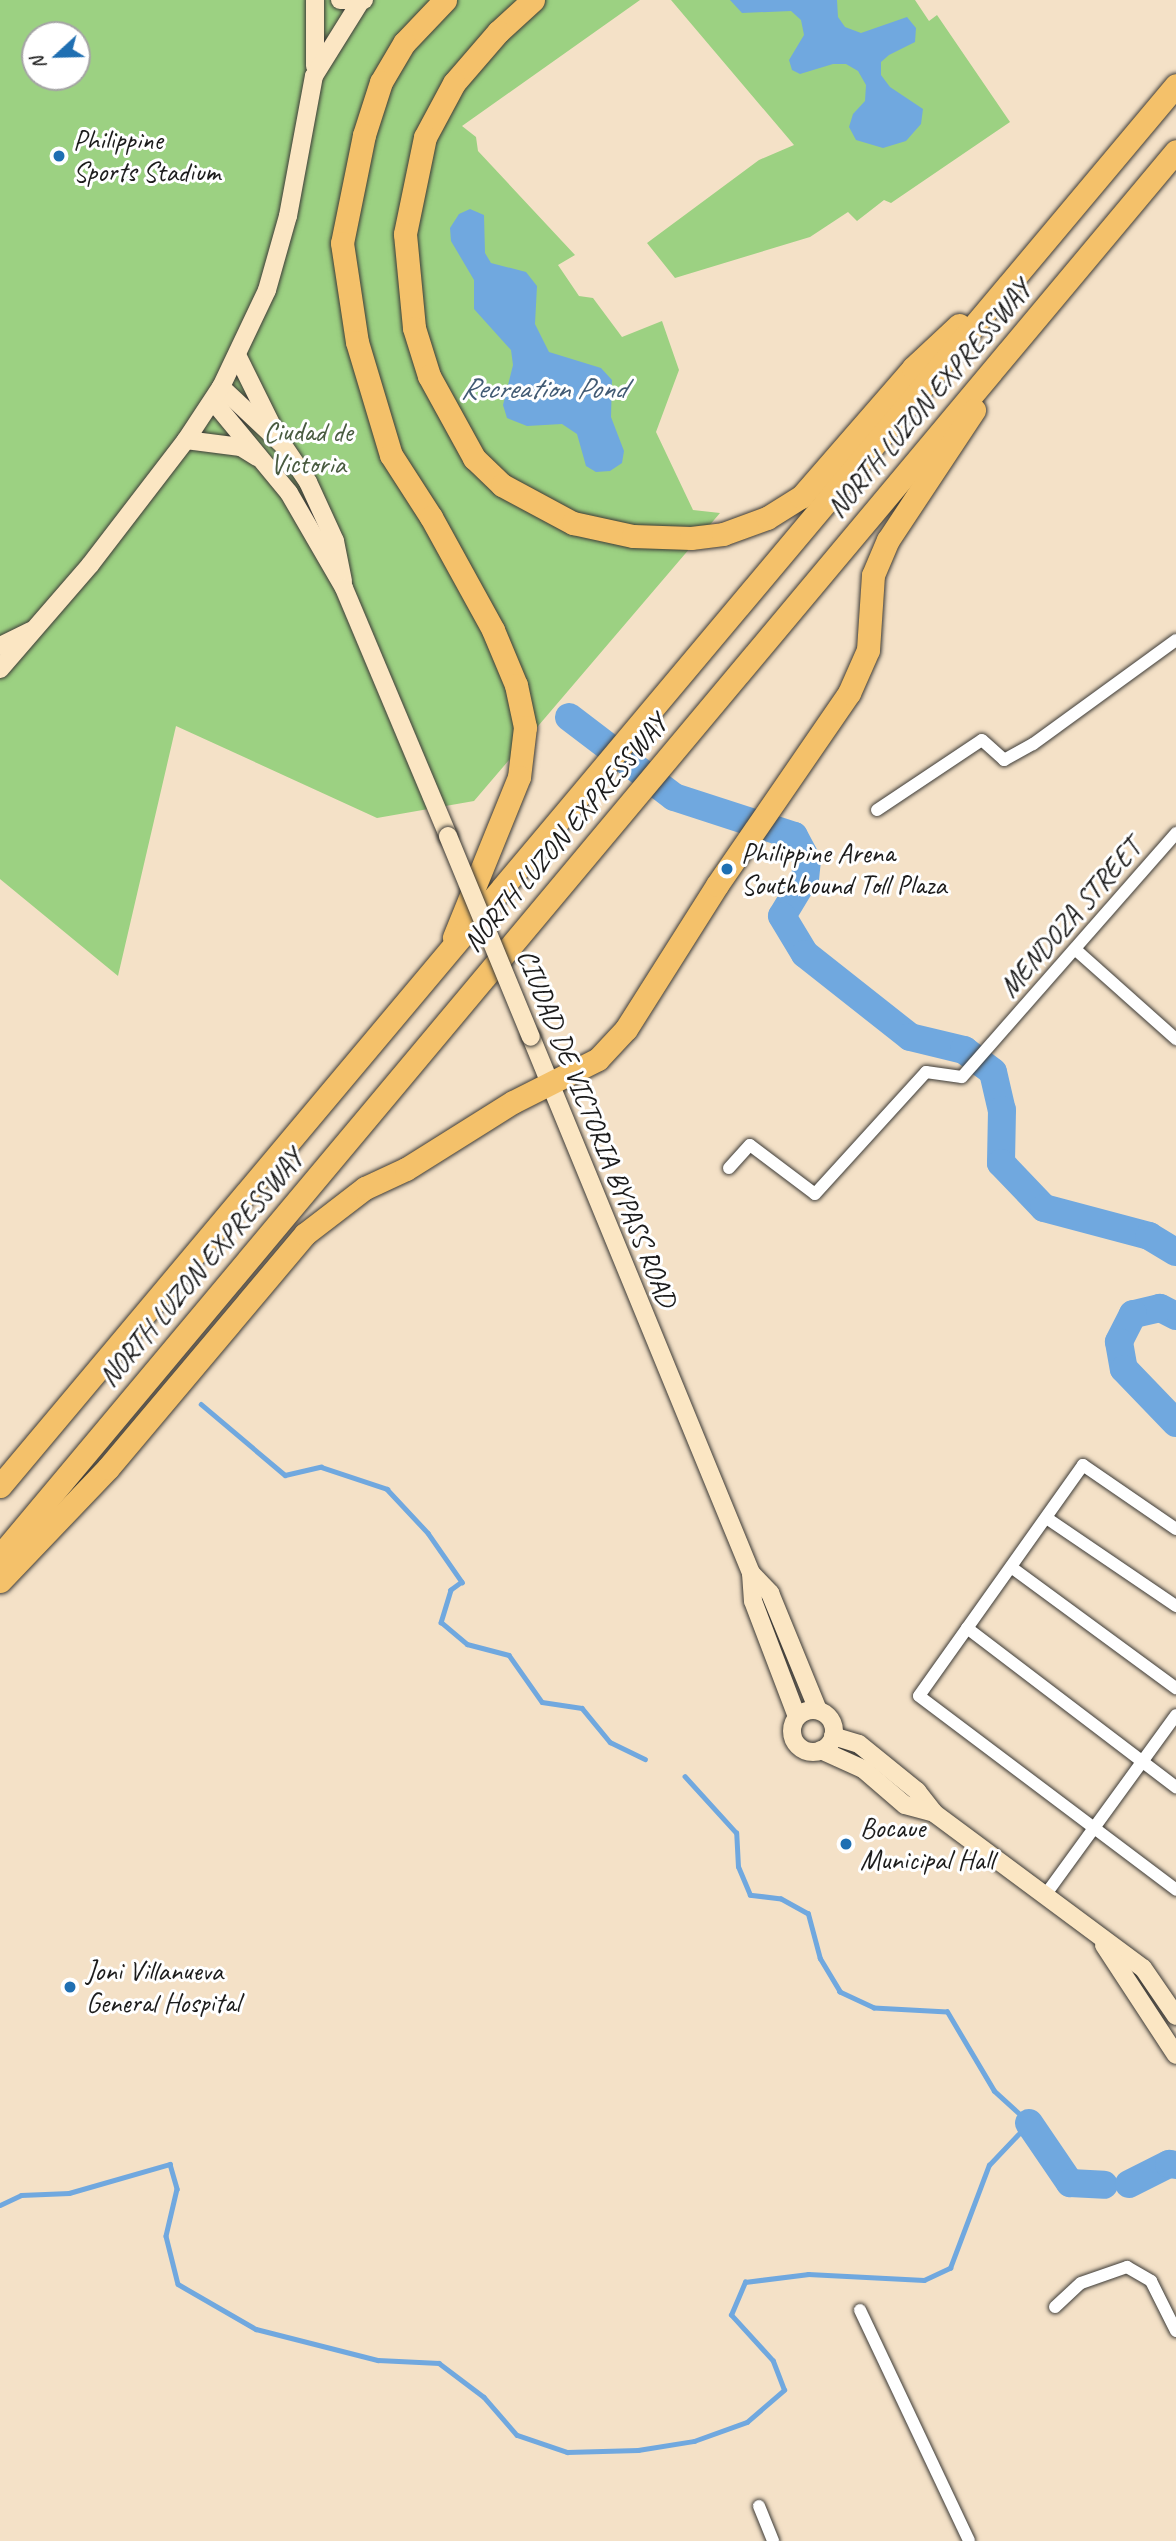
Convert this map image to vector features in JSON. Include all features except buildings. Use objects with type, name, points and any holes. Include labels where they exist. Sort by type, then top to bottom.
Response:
[{"type":"highway","points":[[445,0],[404,43],[381,82],[364,135],[342,243],[358,342],[391,455],[431,517],[493,630],[516,685],[525,727],[519,777],[446,956]]},
{"type":"highway","points":[[533,0],[498,32],[454,83],[425,137],[405,234],[414,328],[429,376],[450,421],[474,458],[502,485],[539,509],[573,523],[645,536],[723,534],[767,519],[801,497],[913,369],[1036,253]]},
{"type":"highway","name":"NORTH LUZON EXPRESSWAY","points":[[0,1486],[1176,85]]},
{"type":"highway","name":"NORTH LUZON EXPRESSWAY","points":[[0,1556],[1176,151]]},
{"type":"highway","points":[[0,1581],[107,1468],[305,1234],[365,1188],[406,1169],[491,1115],[597,1059],[626,1029],[737,855],[849,693],[868,650],[873,575],[888,540],[1042,309]]},
{"type":"main road","points":[[0,669],[90,565],[186,440],[217,394],[237,355],[267,290],[281,240],[314,76],[315,0]]},
{"type":"main road","points":[[340,0],[362,1]]},
{"type":"main road","points":[[314,76],[362,1]]},
{"type":"main road","points":[[237,355],[247,381],[283,445]]},
{"type":"main road","name":"CIUDAD DE VICTORIA BYPASS ROAD","points":[[217,394],[283,445],[308,482],[335,541],[344,588]]},
{"type":"main road","name":"CIUDAD DE VICTORIA BYPASS ROAD","points":[[217,394],[266,462],[344,588],[751,1573],[753,1601],[797,1717]]},
{"type":"main road","points":[[186,440],[241,447],[266,462]]},
{"type":"main road","points":[[0,646],[31,631]]},
{"type":"main road","name":"CIUDAD DE VICTORIA BYPASS ROAD","points":[[751,1573],[770,1593],[818,1710]]},
{"type":"main road","points":[[821,1751],[833,1736],[830,1717],[818,1710],[797,1717],[792,1728],[795,1741],[806,1750],[821,1751],[863,1769],[905,1805],[934,1813]]},
{"type":"main road","points":[[833,1736],[859,1744],[917,1791],[934,1813],[1143,1968],[1176,2016]]},
{"type":"main road","points":[[1101,1939],[1176,2055]]},
{"type":"street","points":[[877,810],[982,740],[1004,760],[1033,744],[1176,640]]},
{"type":"street","name":"MENDOZA STREET","points":[[729,1168],[750,1145],[815,1194],[926,1073],[962,1077],[966,1073],[1176,833]]},
{"type":"street","points":[[1076,950],[1176,1039]]},
{"type":"street","points":[[1176,1529],[1083,1465],[1048,1520],[919,1696],[1176,1890]]},
{"type":"street","points":[[1048,1520],[1176,1606]]},
{"type":"street","points":[[1011,1567],[1176,1688]]},
{"type":"street","points":[[967,1629],[1176,1787]]},
{"type":"street","points":[[1046,1894],[1176,1715]]},
{"type":"street","points":[[1055,2307],[1081,2283],[1127,2266],[1151,2281],[1176,2331]]},
{"type":"street","points":[[860,2310],[969,2541]]},
{"type":"street","points":[[759,2506],[773,2541]]},
{"type":"green space","name":"Ciudad de Victoria","points":[[0,0],[640,0],[462,126],[476,137],[478,151],[575,255],[558,265],[579,296],[593,298],[622,337],[662,321],[679,370],[656,432],[693,510],[720,513],[474,801],[377,818],[176,726],[118,976],[0,879]]},
{"type":"green space","points":[[671,0],[915,0],[929,21],[937,15],[1010,122],[891,203],[884,200],[857,221],[848,212],[810,237],[675,278],[647,243],[759,160],[794,145]]},
{"type":"water","points":[[730,0],[837,0],[838,17],[845,27],[861,33],[907,17],[916,28],[915,42],[881,62],[881,75],[890,87],[923,109],[921,124],[906,141],[883,148],[856,140],[849,127],[853,114],[865,101],[866,85],[858,71],[846,64],[833,64],[800,74],[792,70],[789,60],[804,35],[801,20],[791,11],[742,13]]},
{"type":"water","name":"Recreation Pond","points":[[470,209],[484,215],[485,253],[491,263],[526,272],[537,286],[535,324],[549,352],[601,368],[612,380],[611,417],[624,451],[622,463],[610,471],[596,472],[586,466],[577,434],[562,424],[527,426],[507,418],[503,405],[513,365],[511,350],[474,309],[474,280],[451,241],[450,228],[459,214]]},
{"type":"waterway","points":[[569,717],[674,797],[794,836],[807,860],[805,878],[782,916],[805,954],[910,1037],[964,1050],[993,1072],[1002,1110],[1001,1163],[1044,1208],[1149,1236],[1176,1252]]},
{"type":"waterway","points":[[1176,1316],[1160,1308],[1133,1314],[1119,1342],[1124,1369],[1176,1423]]},
{"type":"waterway","points":[[201,1404],[285,1475],[321,1467],[387,1489],[428,1533],[462,1582],[451,1590],[441,1622],[467,1644],[509,1655],[542,1702],[582,1708],[610,1742],[645,1759]]},
{"type":"waterway","points":[[0,2205],[21,2195],[69,2193],[170,2164],[177,2189],[166,2236],[178,2284],[256,2329],[378,2360],[439,2363],[484,2397],[517,2435],[567,2452],[638,2450],[694,2441],[747,2422],[784,2390],[773,2361],[731,2315],[745,2282],[808,2274],[924,2280],[950,2268],[989,2165],[1029,2123],[994,2091],[947,2012],[874,2008],[840,1992],[820,1959],[808,1914],[781,1899],[750,1895],[738,1867],[736,1833],[685,1777]]},
{"type":"waterway","points":[[1029,2123],[1070,2183],[1104,2185]]},
{"type":"waterway","points":[[1129,2184],[1169,2164],[1176,2165]]},
{"type":"place","name":"Philippine Sports Stadium","points":[[59,156]]},
{"type":"place","name":"Philippine Arena Southbound Toll Plaza","points":[[727,869]]},
{"type":"place","name":"Bocaue Municipal Hall","points":[[846,1844]]},
{"type":"place","name":"Joni Villanueva General Hospital","points":[[70,1987]]}]
